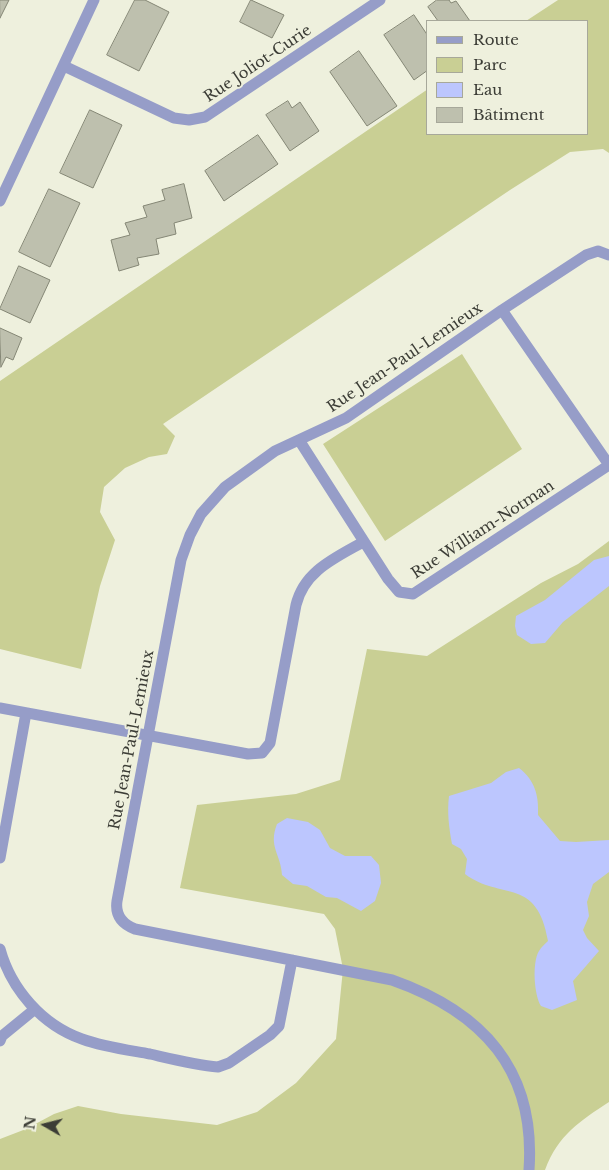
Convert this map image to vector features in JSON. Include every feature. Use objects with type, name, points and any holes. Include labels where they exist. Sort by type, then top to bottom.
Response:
[{"type":"street","points":[[0,201],[94,0]]},
{"type":"street","name":"Rue Joliot-Curie","points":[[64,66],[174,118],[189,120],[205,117],[380,0]]},
{"type":"street","name":"Rue Jean-Paul-Lemieux","points":[[528,1170],[529,1125],[520,1091],[501,1055],[472,1023],[432,996],[392,980],[135,929],[120,918],[116,908],[116,901],[181,560],[195,524],[209,504],[225,487],[275,451],[346,418],[502,310],[586,255],[604,253]]},
{"type":"street","points":[[502,310],[609,465]]},
{"type":"street","name":"Rue William-Notman","points":[[299,440],[363,542],[399,592],[413,594],[609,465]]},
{"type":"street","points":[[0,708],[252,755],[262,752],[270,743],[296,605],[303,585],[317,570],[363,542]]},
{"type":"street","points":[[0,858],[26,713]]},
{"type":"street","points":[[0,948],[11,976],[35,1009],[47,1020],[70,1034],[94,1043],[212,1066],[224,1066],[270,1035],[278,1026],[292,960]]},
{"type":"street","points":[[0,1041],[2,1036],[35,1009]]},
{"type":"green space","points":[[558,0],[609,0],[609,153],[603,149],[570,152],[510,190],[163,424],[175,436],[167,454],[149,457],[125,468],[104,487],[100,512],[115,540],[100,586],[81,669],[0,649],[0,381],[426,90],[426,135],[589,135],[589,20],[528,20]]},
{"type":"green space","points":[[462,354],[522,449],[385,541],[323,444]]},
{"type":"green space","points":[[609,541],[609,1102],[579,1123],[563,1138],[556,1147],[545,1170],[0,1170],[0,1139],[26,1129],[54,1114],[78,1106],[121,1114],[217,1125],[257,1112],[296,1083],[336,1039],[343,969],[335,929],[324,914],[180,888],[197,805],[296,794],[340,780],[367,649],[427,656],[541,583],[578,564]]},
{"type":"water","points":[[609,556],[609,586],[563,622],[545,643],[531,644],[517,635],[515,626],[516,616],[545,600],[594,560]]},
{"type":"water","points":[[519,768],[529,778],[535,789],[538,801],[538,815],[560,841],[609,840],[609,872],[593,884],[587,902],[589,916],[583,930],[587,938],[599,951],[573,981],[577,1000],[552,1010],[541,1006],[535,987],[535,963],[541,948],[548,941],[543,921],[535,907],[526,898],[516,893],[478,882],[465,874],[467,859],[461,849],[452,844],[450,832],[449,796],[491,783],[506,772]]},
{"type":"water","points":[[287,818],[308,822],[320,830],[330,848],[345,856],[371,856],[379,865],[381,883],[375,901],[361,911],[337,898],[326,897],[307,886],[293,884],[282,875],[274,839],[277,824]]},
{"type":"building","points":[[0,0],[9,0],[0,18]]},
{"type":"building","points":[[135,0],[145,0],[169,12],[139,71],[107,55]]},
{"type":"building","points":[[251,0],[284,15],[272,38],[240,22]]},
{"type":"building","points":[[437,0],[449,0],[451,3],[456,1],[469,20],[437,20],[428,7]]},
{"type":"building","points":[[414,15],[426,33],[426,71],[414,80],[384,35]]},
{"type":"building","points":[[359,51],[397,106],[367,126],[330,72]]},
{"type":"building","points":[[288,101],[292,108],[300,102],[319,131],[290,151],[266,115]]},
{"type":"building","points":[[90,110],[122,125],[93,188],[60,173]]},
{"type":"building","points":[[258,135],[278,164],[224,201],[205,171]]},
{"type":"building","points":[[184,184],[192,218],[174,223],[176,234],[156,239],[159,254],[137,258],[139,265],[119,271],[111,240],[130,235],[125,223],[147,217],[143,206],[165,200],[162,190]]},
{"type":"building","points":[[49,189],[80,203],[50,267],[19,252]]},
{"type":"building","points":[[19,266],[50,280],[30,323],[0,309]]},
{"type":"building","points":[[0,328],[22,338],[13,360],[6,357],[1,367]]}]
